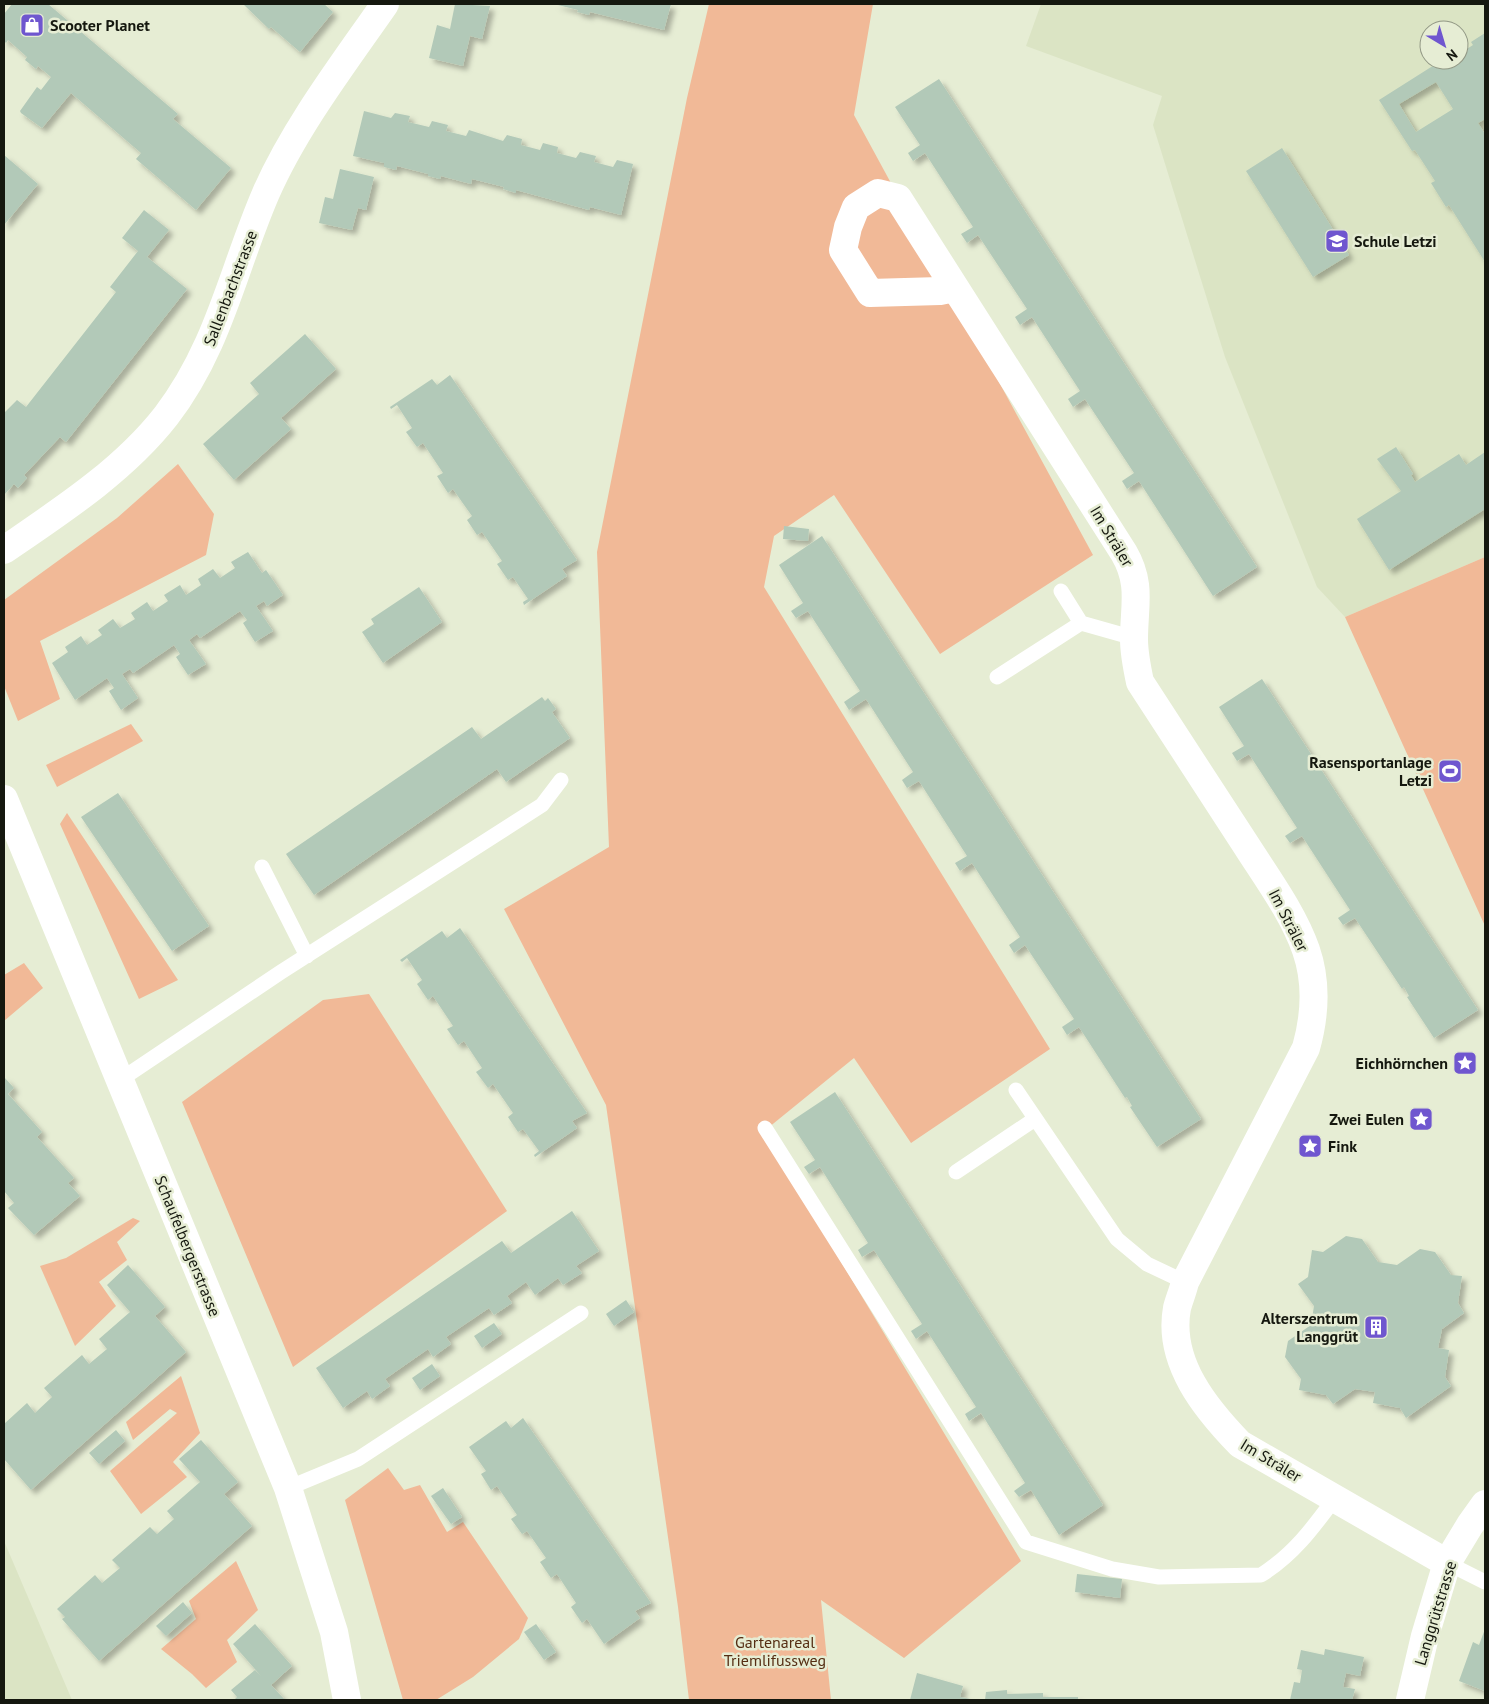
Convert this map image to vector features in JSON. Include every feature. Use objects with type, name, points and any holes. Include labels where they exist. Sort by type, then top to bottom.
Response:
[{"type":"street","name":"Sallenbachstrasse","points":[[4,550],[80,498],[138,447],[165,417],[188,384],[217,328],[267,192],[313,108],[385,4]]},
{"type":"street","name":"Im Sträler","points":[[954,288],[1133,568],[1137,606],[1134,638],[1135,660],[1140,682],[1283,903],[1306,950],[1313,977],[1313,1019],[1306,1048],[1185,1282],[1177,1309],[1177,1345],[1197,1393],[1217,1420],[1240,1444],[1447,1563]]},
{"type":"street","name":"Schaufelbergerstrasse","points":[[4,799],[288,1488],[334,1632],[347,1700]]},
{"type":"street","name":"Langgrütstrasse","points":[[1410,1700],[1425,1636],[1447,1563],[1485,1504]]},
{"type":"lane","points":[[1061,591],[1081,623],[1134,638]]},
{"type":"lane","points":[[997,677],[1081,623]]},
{"type":"lane","points":[[120,1080],[307,956],[542,805],[562,780]]},
{"type":"lane","points":[[262,867],[307,956]]},
{"type":"lane","points":[[1016,1090],[1116,1239],[1146,1264],[1185,1282]]},
{"type":"lane","points":[[956,1172],[1036,1119]]},
{"type":"lane","points":[[765,1128],[1026,1542],[1112,1569],[1159,1577],[1261,1575],[1274,1568],[1306,1539],[1335,1498]]},
{"type":"lane","points":[[288,1488],[358,1459],[581,1313]]},
{"type":"lane","points":[[1447,1563],[1485,1582]]},
{"type":"shaded area","name":"Schule Letzi","points":[[1041,4],[1485,4],[1485,557],[1345,617],[1317,587],[1225,357],[1153,125],[1162,96],[1026,46]]},
{"type":"shaded area","points":[[4,1541],[72,1700],[4,1700]]},
{"type":"green space","name":"Gartenareal Triemlifussweg","points":[[709,4],[873,4],[854,115],[1093,555],[940,654],[834,495],[774,536],[764,587],[1050,1049],[911,1143],[854,1058],[763,1132],[1021,1561],[904,1658],[821,1600],[831,1700],[689,1700],[678,1607],[606,1105],[504,909],[609,847],[597,552],[687,98]]},
{"type":"green space","points":[[178,464],[214,514],[206,555],[40,641],[60,699],[18,721],[4,686],[4,600],[117,518]]},
{"type":"green space","name":"Rasensportanlage Letzi","points":[[1485,557],[1485,926],[1345,617]]},
{"type":"green space","points":[[131,724],[143,741],[57,787],[46,765]]},
{"type":"green space","points":[[67,813],[178,980],[139,999],[60,824]]},
{"type":"green space","points":[[24,963],[43,988],[4,1021],[4,975]]},
{"type":"green space","points":[[369,994],[507,1211],[293,1367],[182,1102],[323,1000]]},
{"type":"green space","points":[[133,1218],[140,1221],[117,1242],[127,1260],[99,1282],[116,1306],[75,1346],[40,1266],[66,1258]]},
{"type":"green space","points":[[181,1376],[200,1433],[173,1462],[187,1477],[141,1514],[110,1471],[177,1413],[170,1409],[133,1440],[126,1422]]},
{"type":"green space","points":[[388,1468],[404,1490],[420,1485],[447,1532],[463,1522],[528,1618],[519,1639],[473,1677],[436,1700],[403,1700],[345,1500]]},
{"type":"green space","points":[[236,1561],[258,1610],[227,1640],[237,1662],[206,1688],[161,1649],[196,1619],[189,1601]]},
{"type":"building","points":[[12,4],[48,4],[178,114],[173,119],[231,168],[196,210],[136,159],[141,153],[71,93],[42,128],[21,113],[20,111],[37,87],[41,90],[51,77],[38,66],[36,69],[25,60],[27,57],[8,40],[6,43],[4,41],[4,14]]},
{"type":"building","points":[[243,4],[324,4],[333,12],[300,52],[271,27],[269,29]]},
{"type":"building","points":[[455,4],[490,6],[482,39],[470,36],[463,66],[429,58],[437,25],[450,29]]},
{"type":"building","points":[[554,4],[671,4],[664,30],[590,12],[589,15]]},
{"type":"building","points":[[1485,33],[1485,119],[1478,123],[1485,134],[1485,262],[1449,205],[1446,207],[1431,183],[1435,181],[1415,150],[1412,151],[1379,100],[1426,70],[1469,70],[1469,48],[1473,45],[1471,42]],"holes":[[[1436,82],[1453,109],[1416,132],[1399,104]]]},
{"type":"building","points":[[939,79],[1257,567],[1213,596],[1139,481],[1127,489],[1122,481],[1134,473],[1085,399],[1073,407],[1068,399],[1080,391],[1032,317],[1020,325],[1015,317],[1027,309],[978,235],[967,243],[961,234],[973,227],[925,153],[913,161],[908,153],[920,145],[895,107]]},
{"type":"building","points":[[364,111],[391,118],[395,113],[410,116],[408,122],[429,127],[432,121],[448,125],[446,131],[466,136],[469,130],[503,141],[507,135],[522,139],[521,145],[540,150],[543,143],[558,147],[557,153],[576,158],[580,152],[596,156],[594,162],[613,167],[617,160],[633,164],[621,215],[590,207],[589,210],[516,190],[516,193],[503,189],[504,187],[472,179],[471,184],[441,176],[440,179],[397,166],[396,170],[384,167],[384,163],[353,156]]},
{"type":"building","points":[[1282,148],[1349,255],[1313,277],[1246,171]]},
{"type":"building","points":[[4,155],[38,184],[4,225]]},
{"type":"building","points":[[340,169],[374,177],[366,210],[358,208],[352,230],[319,223],[325,197],[333,199]]},
{"type":"building","points":[[144,210],[169,230],[147,257],[187,289],[66,442],[60,437],[24,475],[27,478],[18,488],[14,484],[4,495],[4,413],[17,400],[26,407],[116,292],[110,287],[138,251],[122,238]]},
{"type":"building","points":[[305,334],[336,369],[281,418],[291,429],[234,480],[203,444],[259,394],[250,383]]},
{"type":"building","points":[[450,375],[577,560],[562,569],[567,576],[524,605],[523,602],[528,599],[513,577],[508,580],[497,564],[502,561],[482,532],[477,535],[467,520],[472,516],[453,489],[448,493],[437,476],[443,473],[423,443],[417,447],[406,432],[412,428],[397,405],[391,409],[390,407],[432,379],[437,385]]},
{"type":"building","points":[[1396,447],[1413,474],[1411,475],[1415,482],[1459,454],[1466,465],[1485,452],[1485,509],[1389,570],[1357,519],[1401,491],[1377,459]]},
{"type":"building","points":[[784,526],[809,529],[808,541],[783,539]]},
{"type":"building","points":[[822,536],[1201,1119],[1157,1147],[1130,1107],[1132,1106],[1127,1097],[1125,1098],[1079,1027],[1067,1035],[1062,1027],[1074,1019],[1025,945],[1014,953],[1009,945],[1020,937],[972,863],[960,871],[955,863],[967,856],[919,781],[907,788],[902,780],[913,772],[866,699],[849,710],[844,702],[860,691],[808,611],[796,618],[791,611],[803,603],[779,565]]},
{"type":"building","points":[[248,552],[262,573],[266,570],[283,595],[267,606],[264,601],[256,606],[273,631],[255,642],[243,623],[247,620],[240,611],[200,638],[197,634],[189,640],[206,664],[188,675],[176,657],[180,654],[174,645],[133,673],[130,669],[122,674],[138,698],[121,710],[109,691],[114,688],[107,678],[75,700],[52,663],[68,652],[65,647],[81,636],[87,645],[102,635],[98,630],[113,619],[120,628],[135,619],[131,613],[147,602],[153,611],[168,601],[164,595],[180,585],[186,595],[201,585],[198,579],[213,569],[220,578],[235,568],[231,562]]},
{"type":"building","points":[[419,587],[442,622],[383,663],[362,632],[374,624],[371,619]]},
{"type":"building","points":[[1262,679],[1478,1010],[1434,1038],[1407,997],[1409,996],[1404,987],[1402,989],[1355,918],[1343,925],[1338,918],[1350,910],[1302,836],[1290,843],[1285,836],[1297,828],[1249,754],[1237,761],[1232,753],[1244,746],[1219,707]]},
{"type":"building","points":[[542,697],[545,701],[548,698],[556,709],[552,712],[570,738],[506,782],[497,769],[314,895],[286,854],[472,727],[481,739]]},
{"type":"building","points":[[118,793],[209,926],[172,951],[81,817]]},
{"type":"building","points":[[460,928],[587,1113],[572,1121],[577,1128],[535,1157],[534,1155],[539,1151],[523,1129],[518,1132],[508,1117],[513,1113],[493,1084],[488,1088],[476,1072],[482,1068],[464,1041],[458,1045],[447,1029],[453,1026],[433,996],[428,1000],[417,984],[422,980],[407,958],[402,962],[400,960],[442,931],[447,938]]},
{"type":"building","points":[[4,1077],[14,1088],[8,1094],[42,1132],[37,1137],[74,1178],[68,1183],[80,1196],[34,1235],[8,1208],[14,1203],[4,1191]]},
{"type":"building","points":[[835,1092],[1103,1505],[1059,1535],[1031,1490],[1019,1497],[1014,1491],[1025,1483],[981,1413],[969,1421],[965,1414],[976,1407],[927,1331],[916,1339],[911,1331],[922,1324],[874,1250],[862,1257],[858,1250],[868,1243],[820,1167],[809,1174],[804,1167],[815,1160],[790,1122]]},
{"type":"building","points":[[572,1211],[599,1251],[576,1266],[582,1273],[563,1285],[558,1278],[535,1295],[526,1282],[507,1296],[512,1303],[494,1315],[489,1308],[446,1337],[451,1344],[433,1357],[428,1349],[385,1379],[390,1386],[372,1399],[367,1391],[343,1408],[316,1368],[502,1241],[511,1253]]},
{"type":"building","name":"Alterszentrum Langgrüt","points":[[1346,1236],[1362,1239],[1378,1262],[1397,1265],[1420,1249],[1435,1252],[1451,1275],[1462,1276],[1458,1303],[1464,1313],[1442,1329],[1438,1348],[1449,1350],[1445,1377],[1451,1386],[1406,1418],[1400,1408],[1373,1403],[1375,1392],[1355,1389],[1333,1404],[1326,1395],[1299,1390],[1301,1379],[1285,1357],[1288,1341],[1311,1325],[1314,1306],[1298,1284],[1308,1277],[1312,1250],[1323,1252]]},
{"type":"building","points":[[128,1265],[165,1307],[155,1316],[186,1352],[31,1490],[4,1459],[4,1424],[27,1403],[35,1413],[52,1397],[44,1388],[82,1355],[89,1364],[107,1349],[99,1339],[130,1312],[107,1285]]},
{"type":"building","points":[[626,1300],[634,1312],[614,1326],[606,1314]]},
{"type":"building","points":[[494,1323],[502,1334],[482,1348],[474,1336]]},
{"type":"building","points":[[432,1364],[440,1376],[420,1390],[412,1378]]},
{"type":"building","points":[[523,1418],[651,1603],[635,1611],[640,1618],[604,1644],[587,1619],[582,1623],[571,1607],[576,1603],[557,1574],[551,1578],[540,1562],[546,1558],[527,1531],[522,1534],[511,1519],[517,1515],[497,1486],[491,1490],[481,1474],[486,1471],[469,1447],[506,1421],[511,1428]]},
{"type":"building","points":[[116,1430],[125,1441],[99,1464],[89,1453]]},
{"type":"building","points":[[201,1440],[238,1482],[224,1494],[252,1526],[99,1661],[62,1619],[65,1617],[57,1609],[95,1575],[102,1583],[120,1568],[112,1560],[150,1527],[157,1534],[174,1519],[167,1511],[200,1482],[179,1459]]},
{"type":"building","points":[[443,1488],[462,1517],[451,1524],[431,1496]]},
{"type":"building","points":[[1077,1574],[1122,1579],[1120,1598],[1075,1592]]},
{"type":"building","points":[[183,1602],[192,1613],[166,1636],[156,1626]]},
{"type":"building","points":[[255,1624],[292,1666],[271,1685],[285,1700],[234,1700],[237,1697],[231,1690],[255,1670],[261,1676],[233,1644]]},
{"type":"building","points":[[536,1624],[556,1652],[544,1660],[524,1632]]},
{"type":"building","points":[[1485,1629],[1485,1691],[1459,1681],[1473,1642],[1479,1645]]},
{"type":"building","points":[[1325,1649],[1364,1657],[1360,1676],[1346,1673],[1343,1687],[1355,1689],[1352,1700],[1290,1700],[1294,1682],[1300,1683],[1302,1670],[1297,1669],[1301,1650],[1324,1655]]},
{"type":"building","points":[[917,1673],[963,1686],[960,1697],[976,1700],[910,1700]]},
{"type":"building","points":[[1007,1690],[1007,1694],[1043,1693],[1043,1697],[1078,1697],[1078,1700],[985,1700],[986,1692]]},
{"type":"place","name":"Scooter Planet","points":[[32,25]]},
{"type":"place","name":"Schule Letzi","points":[[1337,241]]},
{"type":"place","name":"Rasensportanlage Letzi","points":[[1450,771]]},
{"type":"place","name":"Eichhörnchen","points":[[1465,1063]]},
{"type":"place","name":"Zwei Eulen","points":[[1421,1119]]},
{"type":"place","name":"Fink","points":[[1310,1146]]},
{"type":"place","name":"Alterszentrum Langgrüt","points":[[1376,1327]]}]
